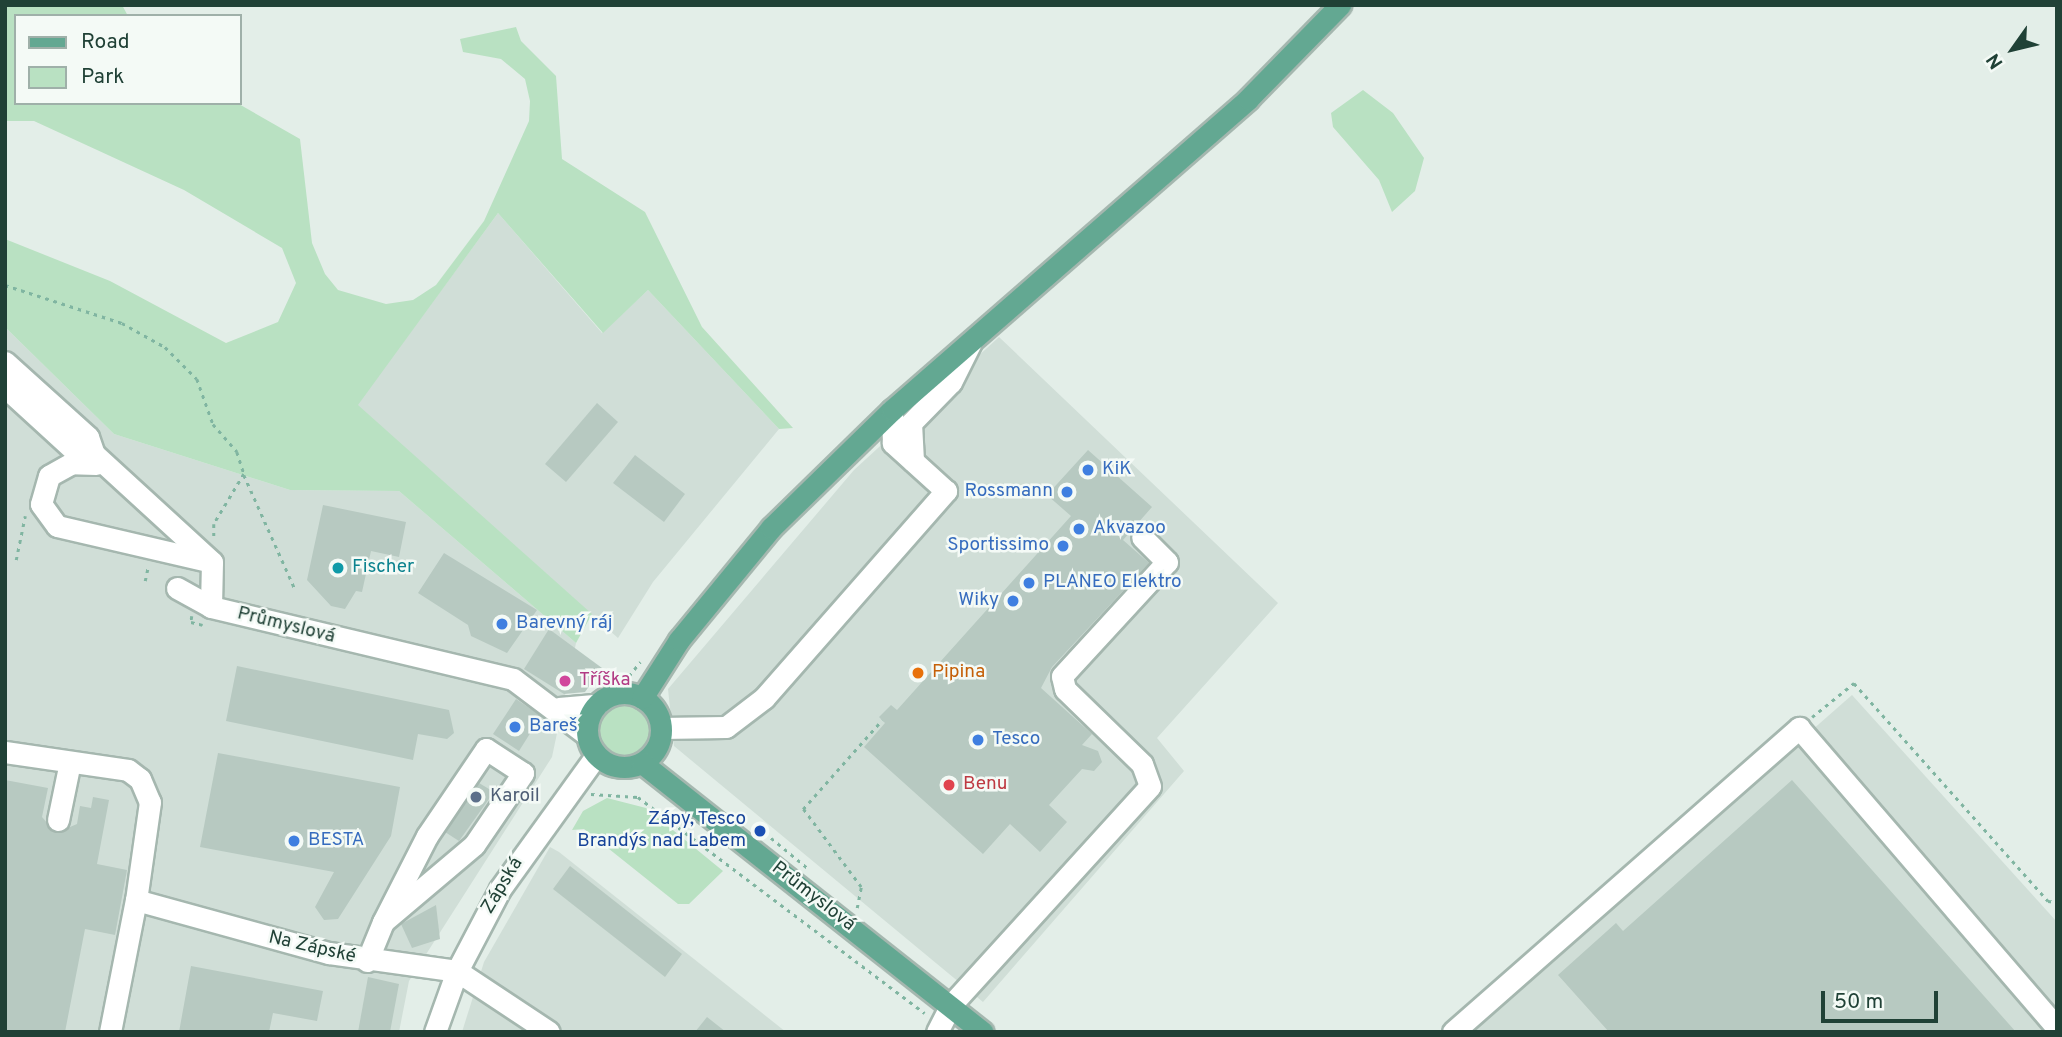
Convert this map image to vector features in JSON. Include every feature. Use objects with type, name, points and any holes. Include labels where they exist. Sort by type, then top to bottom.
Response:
[{"type":"main road","points":[[642,698],[679,640],[771,528],[892,410],[1248,99],[1340,5]]},
{"type":"main road","points":[[615,694],[642,698],[661,728],[656,748],[642,763],[618,767],[596,755],[586,734],[597,705],[615,694]]},
{"type":"main road","name":"Průmyslová","points":[[642,763],[983,1032]]},
{"type":"street","points":[[913,461],[911,423],[951,382],[971,342]]},
{"type":"street","points":[[5,362],[88,437],[99,459],[212,562]]},
{"type":"street","points":[[5,387],[76,452],[99,459]]},
{"type":"street","points":[[661,728],[726,727],[764,698],[946,491],[893,443],[892,410]]},
{"type":"street","points":[[99,459],[72,463],[49,476],[41,504],[57,526],[212,562]]},
{"type":"street","points":[[939,1029],[950,1006],[1150,786],[1142,764],[1065,689],[1062,676],[1167,562],[1142,537]]},
{"type":"street","name":"Průmyslová","points":[[212,562],[210,617],[513,679],[559,708],[586,734]]},
{"type":"street","points":[[177,588],[210,617]]},
{"type":"street","points":[[559,708],[597,705]]},
{"type":"street","points":[[1453,1032],[1799,728],[2057,1028]]},
{"type":"street","points":[[366,961],[383,922],[427,835],[486,749],[523,773],[474,845],[383,922]]},
{"type":"street","points":[[5,751],[128,771],[147,788],[136,900],[110,1032]]},
{"type":"street","name":"Zápská","points":[[435,1032],[457,971],[517,862],[596,755]]},
{"type":"street","points":[[58,820],[70,762]]},
{"type":"street","name":"Na Zápské","points":[[136,900],[366,961],[457,971]]},
{"type":"street","points":[[457,971],[549,1032]]},
{"type":"path","points":[[5,285],[122,323],[165,346],[197,379],[213,424],[237,452],[244,474],[294,587]]},
{"type":"path","points":[[212,562],[214,524],[244,474]]},
{"type":"path","points":[[16,560],[27,506]]},
{"type":"path","points":[[191,622],[210,617]]},
{"type":"path","points":[[1799,728],[1854,683],[2048,901],[2057,902]]},
{"type":"path","points":[[847,901],[857,909],[861,887],[803,809],[882,720]]},
{"type":"path","points":[[583,798],[638,797],[939,1029]]},
{"type":"path","points":[[758,827],[817,876]]},
{"type":"shaded area","points":[[498,213],[602,333],[648,290],[779,429],[653,582],[618,638],[357,405]]},
{"type":"shaded area","points":[[5,327],[114,434],[290,490],[399,491],[576,643],[552,757],[409,981],[399,1032],[5,1032]]},
{"type":"shaded area","points":[[999,337],[1278,603],[1157,738],[1184,771],[983,1002],[674,746],[668,689],[854,470]]},
{"type":"shaded area","points":[[1852,695],[2057,922],[2057,1032],[1468,1032]]},
{"type":"shaded area","points":[[550,847],[786,1032],[462,1032],[484,962]]},
{"type":"green space","points":[[5,5],[122,5],[127,14],[14,14],[14,105],[240,105],[300,139],[312,243],[325,274],[338,290],[386,304],[413,300],[436,285],[484,221],[529,121],[530,101],[525,79],[501,59],[463,52],[460,39],[516,27],[521,41],[556,76],[562,159],[645,212],[702,327],[793,428],[779,429],[648,290],[603,333],[498,213],[358,405],[592,614],[576,643],[399,491],[290,490],[114,434],[5,327],[5,239],[110,281],[226,343],[278,322],[296,283],[282,248],[184,190],[34,121],[5,121]]},
{"type":"green space","points":[[1363,90],[1393,113],[1424,158],[1415,191],[1392,212],[1379,180],[1333,127],[1331,113]]},
{"type":"green space","points":[[623,704],[634,706],[643,712],[649,721],[649,743],[643,752],[634,758],[623,760],[612,758],[603,752],[597,743],[595,732],[597,721],[603,712],[612,706]]},
{"type":"green space","points":[[607,798],[646,808],[723,871],[689,904],[678,904],[584,829],[572,830],[583,811]]},
{"type":"building","points":[[597,403],[618,422],[566,482],[545,464]]},
{"type":"building","points":[[1088,450],[1152,507],[1123,540],[1149,563],[1052,667],[1041,688],[1092,734],[1082,745],[1098,751],[1102,762],[1094,771],[1082,769],[1049,805],[1067,822],[1040,852],[1010,824],[983,854],[864,747],[885,723],[879,717],[891,705],[897,710],[1071,516],[1047,495]]},
{"type":"building","points":[[635,455],[685,494],[664,522],[613,483]]},
{"type":"building","name":"Fischer","points":[[323,505],[406,522],[399,557],[371,551],[362,592],[356,591],[345,609],[331,606],[307,580]]},
{"type":"building","points":[[444,553],[537,610],[507,653],[471,636],[468,625],[418,593]]},
{"type":"building","points":[[549,629],[602,668],[585,692],[564,694],[524,669]]},
{"type":"building","points":[[237,666],[449,710],[454,733],[447,739],[418,734],[413,760],[226,721]]},
{"type":"building","points":[[516,699],[541,716],[519,751],[493,734]]},
{"type":"building","name":"BESTA","points":[[218,753],[400,787],[391,836],[338,919],[324,920],[315,907],[334,872],[200,847]]},
{"type":"building","points":[[5,780],[48,788],[42,817],[56,833],[77,824],[80,806],[91,808],[93,797],[109,800],[97,864],[127,870],[115,935],[85,929],[65,1032],[5,1032]]},
{"type":"building","points":[[1792,780],[2016,1032],[1609,1032],[1558,975],[1616,923],[1623,931]]},
{"type":"building","points":[[479,783],[494,792],[459,841],[445,832]]},
{"type":"building","points":[[570,866],[682,954],[665,977],[553,889]]},
{"type":"building","points":[[436,905],[440,939],[412,948],[401,924]]},
{"type":"building","points":[[191,966],[323,991],[317,1021],[273,1013],[269,1032],[179,1032]]},
{"type":"building","points":[[368,977],[399,984],[390,1032],[358,1032]]},
{"type":"building","points":[[707,1017],[726,1032],[695,1032]]},
{"type":"place","name":"KiK","points":[[1088,470]]},
{"type":"place","name":"Rossmann","points":[[1067,492]]},
{"type":"place","name":"Akvazoo","points":[[1079,529]]},
{"type":"place","name":"Sportissimo","points":[[1063,546]]},
{"type":"place","name":"Fischer","points":[[338,568]]},
{"type":"place","name":"PLANEO Elektro","points":[[1029,583]]},
{"type":"place","name":"Wiky","points":[[1013,601]]},
{"type":"place","name":"Barevný ráj","points":[[502,624]]},
{"type":"place","name":"Pipina","points":[[918,673]]},
{"type":"place","name":"Tříška","points":[[565,681]]},
{"type":"place","name":"Bareš","points":[[515,727]]},
{"type":"place","name":"Tesco","points":[[978,740]]},
{"type":"place","name":"Benu","points":[[949,785]]},
{"type":"place","name":"Karoil","points":[[476,797]]},
{"type":"place","name":"Zápy, Tesco Brandýs nad Labem","points":[[760,831]]},
{"type":"place","name":"BESTA","points":[[294,841]]}]
